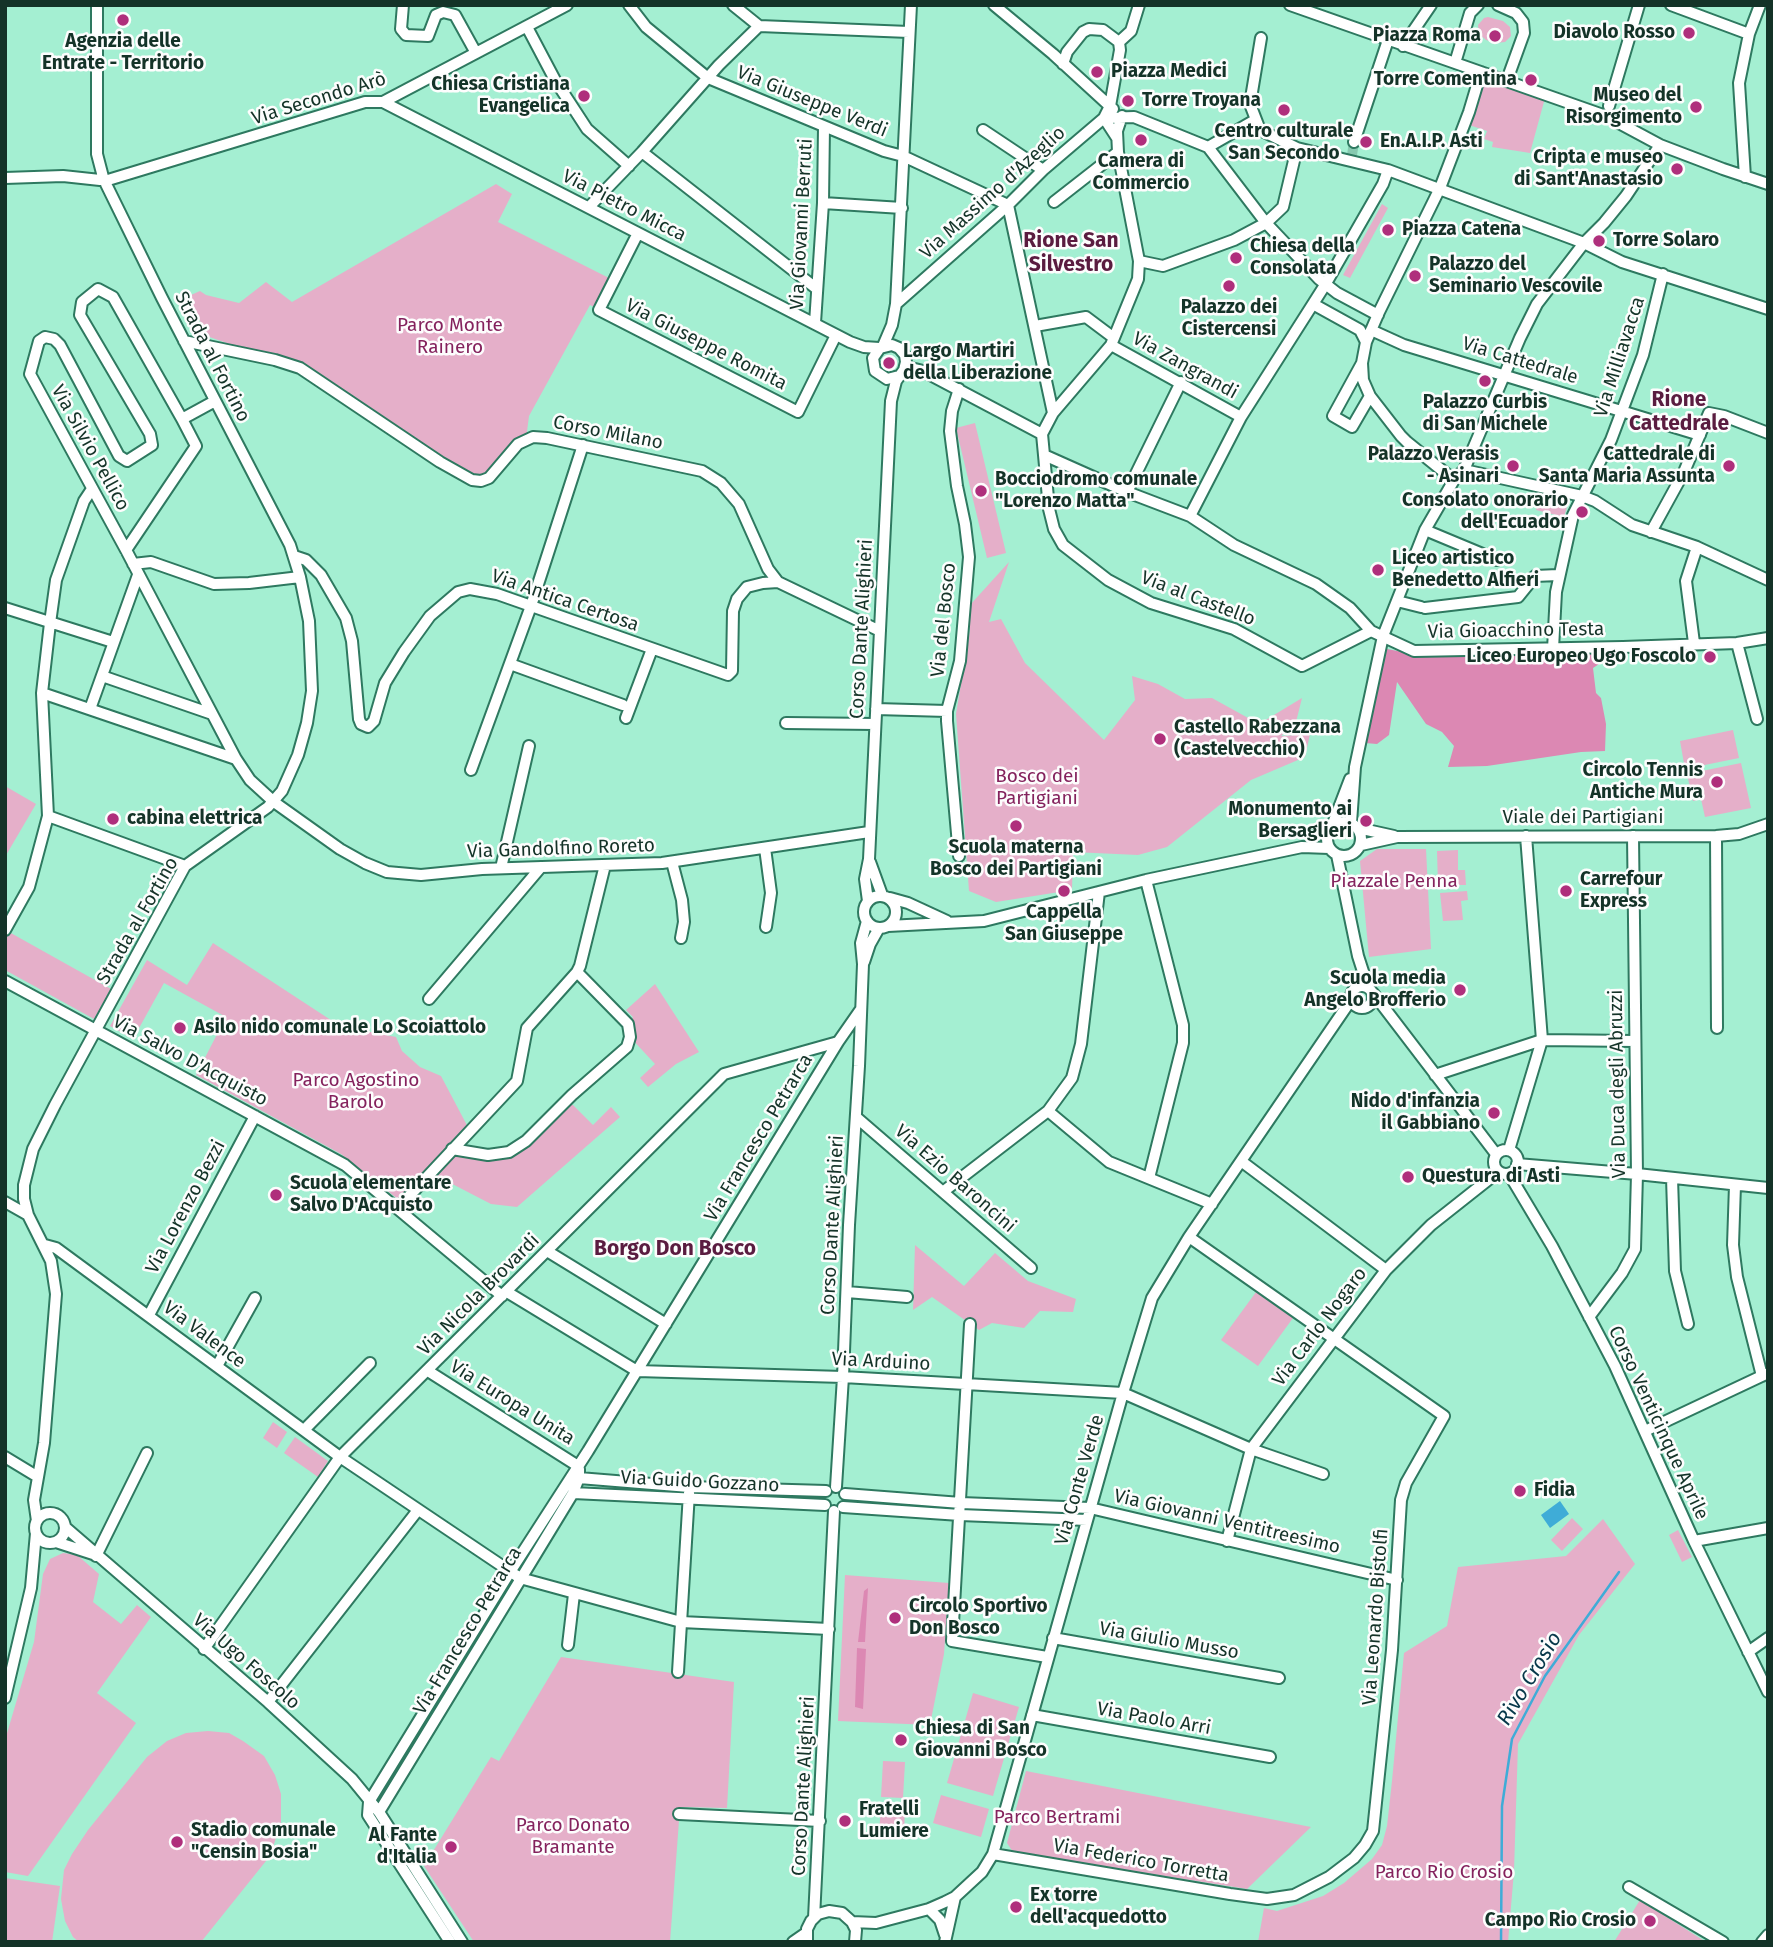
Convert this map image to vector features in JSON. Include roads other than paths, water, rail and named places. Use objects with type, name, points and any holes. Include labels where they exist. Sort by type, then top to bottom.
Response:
[{"type":"street","name":"Strada al Fortino","points":[[5,1698],[34,1566],[36,1527],[33,1506],[44,1443],[56,1294],[51,1261],[28,1214],[24,1185],[33,1149],[185,866],[274,802],[294,765],[310,708],[312,638],[294,556],[104,180],[97,154],[97,5]]},
{"type":"street","points":[[403,5],[401,29],[406,35],[428,36],[436,15],[443,12],[455,15],[476,53]]},
{"type":"street","name":"Via Secondo Arò","points":[[104,180],[273,132],[365,102],[383,102],[568,5]]},
{"type":"street","name":"Via Giuseppe Verdi","points":[[629,5],[646,27],[708,78],[824,127],[903,156],[1008,205]]},
{"type":"street","points":[[733,5],[759,26],[909,32]]},
{"type":"street","points":[[901,374],[906,362],[896,337],[896,307],[911,5]]},
{"type":"street","points":[[994,5],[1122,116]]},
{"type":"street","points":[[1119,42],[1131,31],[1139,5]]},
{"type":"street","points":[[1290,5],[1606,116],[1661,145],[1768,184]]},
{"type":"street","points":[[1403,46],[1431,5]]},
{"type":"street","points":[[1455,63],[1470,13],[1478,5]]},
{"type":"street","points":[[1609,106],[1639,5]]},
{"type":"street","points":[[1671,5],[1749,34]]},
{"type":"street","points":[[1745,177],[1739,83],[1749,34],[1760,5]]},
{"type":"street","points":[[1502,6],[1516,13],[1523,22],[1524,33],[1507,80]]},
{"type":"street","points":[[589,207],[759,26]]},
{"type":"street","points":[[527,27],[555,80],[587,129],[629,166]]},
{"type":"street","points":[[1063,64],[1072,46],[1088,29],[1103,30],[1119,42],[1121,50],[1110,106]]},
{"type":"street","points":[[1261,38],[1250,104],[1260,130],[1297,148],[1352,157],[1440,188],[1584,243],[1622,262],[1768,309]]},
{"type":"street","points":[[1354,142],[1388,40]]},
{"type":"street","points":[[1454,480],[1407,442],[1370,396],[1363,380],[1362,363],[1373,319],[1440,188],[1481,72]]},
{"type":"street","name":"Via Pietro Micca","points":[[383,102],[850,342],[864,347],[881,347]]},
{"type":"street","name":"Via Massimo d'Azeglio","points":[[896,307],[1043,170],[1104,118],[1110,106]]},
{"type":"street","points":[[1044,455],[1042,435],[1053,413],[1113,342],[1138,279],[1139,261],[1118,152],[1117,131],[1122,116]]},
{"type":"street","points":[[1117,138],[1104,118],[1134,117],[1208,147],[1266,223],[1325,285],[1373,319]]},
{"type":"street","points":[[1208,147],[1255,120]]},
{"type":"street","name":"Via Giovanni Berruti","points":[[815,323],[824,203],[824,127]]},
{"type":"street","points":[[984,130],[1043,170]]},
{"type":"street","points":[[1333,852],[1327,838],[1355,767],[1384,636],[1425,530],[1454,480],[1464,470],[1537,304],[1584,243],[1626,196],[1661,145]]},
{"type":"street","points":[[1139,261],[1163,266],[1234,240],[1266,223],[1283,206],[1297,148]]},
{"type":"street","points":[[642,152],[817,289]]},
{"type":"street","points":[[1054,202],[1118,152]]},
{"type":"street","points":[[1190,516],[1241,417],[1325,285],[1383,184],[1388,170]]},
{"type":"street","points":[[5,178],[63,176],[104,180]]},
{"type":"street","points":[[824,203],[902,208]]},
{"type":"street","points":[[1008,205],[1053,413]]},
{"type":"street","name":"Via Giuseppe Romita","points":[[638,233],[599,310],[798,412],[836,335]]},
{"type":"street","name":"Via Milliavacca","points":[[1553,649],[1558,575],[1573,515],[1604,456],[1622,411],[1647,340],[1662,274]]},
{"type":"street","name":"Via Silvio Pellico","points":[[182,419],[113,297],[98,289],[82,302],[80,316],[150,434],[152,445],[127,461],[119,456],[60,345],[54,339],[46,337],[39,341],[30,374],[236,759],[250,780],[274,802]]},
{"type":"street","points":[[1313,304],[1360,330],[1366,342]]},
{"type":"street","points":[[896,307],[881,347],[873,358],[876,371],[887,379],[908,368],[914,368],[959,389],[1042,435]]},
{"type":"street","name":"Via Zangrandi","points":[[1035,326],[1086,317],[1113,342],[1241,417]]},
{"type":"street","name":"Via Cattedrale","points":[[1373,319],[1404,345],[1700,435]]},
{"type":"street","name":"Corso Milano","points":[[184,341],[275,360],[300,368],[467,478],[481,481],[489,478],[514,448],[526,439],[547,438],[693,467],[713,477],[739,504],[768,569],[778,582]]},
{"type":"street","name":"Via Pietro Micca","points":[[850,342],[864,352],[876,371]]},
{"type":"street","points":[[881,347],[892,345],[933,376]]},
{"type":"street","points":[[1362,363],[1333,416],[1352,427],[1370,396]]},
{"type":"street","name":"Corso Dante Alighieri","points":[[876,371],[886,384],[891,401]]},
{"type":"street","name":"Corso Dante Alighieri","points":[[868,901],[865,879],[869,859],[891,401],[901,374]]},
{"type":"street","points":[[1127,492],[1181,382]]},
{"type":"street","name":"Via del Bosco","points":[[959,389],[952,411],[950,431],[970,557],[960,661],[947,710],[959,856]]},
{"type":"street","points":[[126,550],[196,446],[182,419],[215,401]]},
{"type":"street","points":[[1651,532],[1684,472],[1709,414],[1724,416],[1768,433]]},
{"type":"street","points":[[471,770],[531,606],[583,445]]},
{"type":"street","name":"Via Gioacchino Testa","points":[[1044,455],[1127,492],[1190,516],[1234,545],[1316,584],[1350,607],[1371,631],[1414,651],[1737,643],[1768,638]]},
{"type":"street","name":"Via al Castello","points":[[1044,455],[1049,509],[1054,529],[1063,545],[1108,580],[1151,603],[1234,628],[1302,666],[1371,631]]},
{"type":"street","points":[[1464,470],[1582,496],[1595,501],[1632,525],[1697,547],[1768,580]]},
{"type":"street","points":[[5,930],[29,887],[48,816],[42,693],[50,623],[56,580],[84,501],[92,489]]},
{"type":"street","points":[[1425,530],[1497,560]]},
{"type":"street","points":[[1694,643],[1686,581],[1697,547]]},
{"type":"street","name":"Via Antica Certosa","points":[[294,556],[306,560],[321,575],[346,618],[352,641],[359,719],[365,727],[373,723],[385,683],[429,616],[451,597],[464,590],[478,590],[531,606],[729,675],[732,671],[733,611],[737,599],[747,587],[778,582]]},
{"type":"street","points":[[90,709],[136,570],[151,562],[214,583],[249,583],[300,577]]},
{"type":"street","points":[[1397,601],[1423,607],[1518,597],[1535,576],[1558,575]]},
{"type":"street","points":[[778,582],[880,631]]},
{"type":"street","points":[[5,608],[113,642]]},
{"type":"street","points":[[1737,643],[1757,719]]},
{"type":"street","points":[[626,718],[652,649]]},
{"type":"street","points":[[510,664],[623,705]]},
{"type":"street","points":[[102,676],[212,714]]},
{"type":"street","points":[[42,693],[236,759]]},
{"type":"street","points":[[876,709],[947,710]]},
{"type":"street","points":[[786,723],[875,724]]},
{"type":"street","points":[[501,868],[529,746]]},
{"type":"street","points":[[1302,847],[1348,856],[1357,850],[1362,839],[1354,825],[1355,767]]},
{"type":"street","name":"Via Gandolfino Roreto","points":[[274,802],[340,849],[365,863],[387,872],[422,875],[501,868],[672,862],[869,832]]},
{"type":"street","points":[[48,816],[185,866]]},
{"type":"street","points":[[953,923],[908,902],[877,895],[868,901],[864,911],[867,921],[884,927],[953,923],[1010,916],[1146,880],[1302,847],[1342,822],[1354,825]]},
{"type":"street","name":"Viale dei Partigiani","points":[[1354,825],[1397,837],[1716,836],[1740,834],[1768,824]]},
{"type":"street","points":[[1509,1150],[1542,1040],[1526,836]]},
{"type":"street","name":"Via Duca degli Abruzzi","points":[[1589,1317],[1630,1261],[1635,1249],[1637,1174],[1633,836]]},
{"type":"street","points":[[1716,836],[1717,1028]]},
{"type":"street","name":"Viale dei Partigiani","points":[[1357,850],[1397,837]]},
{"type":"street","points":[[765,848],[771,893],[766,927]]},
{"type":"street","name":"Via Conte Verde","points":[[1344,884],[1357,850]]},
{"type":"street","name":"Via Conte Verde","points":[[1333,852],[1344,884],[1358,956],[1373,1000],[1337,1023]]},
{"type":"street","name":"Corso Dante Alighieri","points":[[869,859],[886,897]]},
{"type":"street","points":[[672,862],[682,900],[684,922],[681,937]]},
{"type":"street","points":[[398,1208],[517,1081],[527,1028],[577,972],[605,865]]},
{"type":"street","points":[[429,999],[541,867]]},
{"type":"street","points":[[1146,880],[1183,1025],[1183,1043],[1149,1178]]},
{"type":"street","points":[[944,1191],[1048,1111],[1072,1078],[1081,1044],[1099,892]]},
{"type":"street","points":[[884,927],[892,923],[897,913],[886,897]]},
{"type":"street","name":"Corso Dante Alighieri","points":[[835,1491],[844,1377],[863,964],[861,943],[867,921]]},
{"type":"street","name":"Corso Dante Alighieri","points":[[863,964],[870,944],[884,927]]},
{"type":"street","name":"Via Conte Verde","points":[[852,1922],[876,1923],[929,1909],[955,1897],[982,1872],[993,1854],[1047,1657],[1152,1298],[1189,1237],[1351,1000],[1358,956]]},
{"type":"street","points":[[452,1149],[488,1154],[509,1152],[526,1141],[572,1095],[627,1047],[630,1037],[628,1024],[577,972]]},
{"type":"street","name":"Via Salvo D'Acquisto","points":[[5,981],[345,1165],[505,1294],[637,1371]]},
{"type":"street","points":[[1355,988],[1362,985],[1370,990],[1496,1154],[1509,1150],[1517,1157],[1515,1170],[1504,1173]]},
{"type":"street","points":[[1351,1000],[1354,1005],[1378,1009],[1394,1020]]},
{"type":"street","name":"Via Francesco Petrarca","points":[[369,1802],[838,1042],[861,1009]]},
{"type":"street","points":[[1435,1075],[1542,1040],[1635,1041]]},
{"type":"street","name":"Via Nicola Brovardi","points":[[204,1649],[341,1457],[724,1074],[838,1042]]},
{"type":"street","points":[[1048,1111],[1110,1162],[1212,1204]]},
{"type":"street","name":"Via Lorenzo Bezzi","points":[[149,1315],[255,1116]]},
{"type":"street","name":"Via Ezio Baroncini","points":[[856,1117],[1031,1268]]},
{"type":"street","name":"Corso Venticinque Aprile","points":[[1496,1154],[1493,1162],[1504,1173],[1552,1246],[1589,1317],[1768,1692]]},
{"type":"street","points":[[1241,1161],[1386,1270]]},
{"type":"street","points":[[1517,1164],[1768,1188]]},
{"type":"street","name":"Via Carlo Nogaro","points":[[1227,1541],[1251,1449],[1334,1337],[1386,1270],[1431,1225],[1504,1173]]},
{"type":"street","points":[[1672,1178],[1675,1271],[1688,1324]]},
{"type":"street","points":[[1645,1431],[1765,1375],[1737,1277],[1733,1245],[1735,1185]]},
{"type":"street","points":[[5,1202],[28,1214]]},
{"type":"street","points":[[1189,1237],[1334,1337]]},
{"type":"street","name":"Via Valence","points":[[45,1245],[56,1248],[341,1457],[520,1577],[573,1594],[681,1622],[829,1629]]},
{"type":"street","points":[[547,1251],[666,1324]]},
{"type":"street","points":[[846,1292],[907,1297]]},
{"type":"street","points":[[217,1366],[255,1298]]},
{"type":"street","points":[[970,1324],[952,1641],[1047,1657]]},
{"type":"street","name":"Via Leonardo Bistolfi","points":[[1334,1337],[1444,1416],[1406,1483],[1401,1500],[1398,1580],[1373,1830]]},
{"type":"street","points":[[304,1430],[370,1363]]},
{"type":"street","name":"Via Europa Unita","points":[[428,1371],[578,1466]]},
{"type":"street","name":"Via Arduino","points":[[637,1371],[844,1377],[1123,1393]]},
{"type":"street","points":[[1123,1393],[1251,1449],[1323,1474]]},
{"type":"street","points":[[96,1556],[148,1453]]},
{"type":"street","points":[[5,1457],[38,1476]]},
{"type":"street","name":"Via Francesco Petrarca","points":[[379,1812],[573,1493],[579,1478],[578,1466]]},
{"type":"street","name":"Via Guido Gozzano","points":[[579,1478],[689,1487],[835,1491],[961,1503]]},
{"type":"street","points":[[678,1672],[689,1487]]},
{"type":"street","points":[[34,1566],[53,1543],[63,1536],[65,1527],[62,1519],[43,1505],[36,1491]]},
{"type":"street","points":[[835,1491],[846,1501],[834,1508],[823,1498],[835,1491]]},
{"type":"street","name":"Via Guido Gozzano","points":[[573,1493],[1087,1520]]},
{"type":"street","name":"Via Giovanni Ventitreesimo","points":[[961,1503],[1090,1508],[1398,1580]]},
{"type":"street","name":"Corso Dante Alighieri","points":[[814,1918],[834,1508]]},
{"type":"street","points":[[268,1702],[418,1510]]},
{"type":"street","points":[[51,1513],[43,1515],[36,1527],[43,1542],[53,1543]]},
{"type":"street","name":"Via Ugo Foscolo","points":[[65,1527],[343,1770],[379,1812],[462,1942]]},
{"type":"street","points":[[1694,1541],[1768,1528]]},
{"type":"street","name":"Via Ugo Foscolo","points":[[53,1543],[96,1556]]},
{"type":"street","points":[[568,1645],[573,1594]]},
{"type":"street","name":"Via Giulio Musso","points":[[1053,1638],[1279,1678]]},
{"type":"street","points":[[1748,1652],[1768,1638]]},
{"type":"street","name":"Via Paolo Arri","points":[[1032,1716],[1270,1757]]},
{"type":"street","name":"Via Ugo Foscolo","points":[[369,1802],[368,1815],[450,1942]]},
{"type":"street","points":[[679,1814],[820,1821]]},
{"type":"street","name":"Via Federico Torretta","points":[[993,1854],[1267,1899],[1294,1895],[1329,1877],[1354,1858],[1373,1830]]},
{"type":"street","points":[[1629,1887],[1723,1942]]},
{"type":"street","name":"Corso Dante Alighieri","points":[[816,1894],[829,1911]]},
{"type":"street","points":[[945,1939],[955,1897]]},
{"type":"street","points":[[929,1909],[940,1920],[945,1939]]},
{"type":"street","points":[[793,1942],[807,1938],[814,1918],[829,1911],[842,1913],[852,1922],[856,1940]]},
{"type":"street","name":"Via Conte Verde","points":[[856,1940],[876,1923]]},
{"type":"street","points":[[1762,1942],[1768,1936]]},
{"type":"water","points":[[1560,1501],[1569,1514],[1550,1528],[1541,1515]]},
{"type":"waterway","name":"Rivo Crosio","points":[[1501,1942],[1502,1806],[1512,1739],[1545,1676],[1619,1572]]},
{"type":"tunnel","points":[[1352,155],[1354,142]]},
{"type":"place","name":"Agenzia delle Entrate - Territorio","points":[[123,20]]},
{"type":"place","name":"Diavolo Rosso","points":[[1689,33]]},
{"type":"place","name":"Piazza Roma","points":[[1495,36]]},
{"type":"place","name":"Piazza Medici","points":[[1097,72]]},
{"type":"place","name":"Torre Comentina","points":[[1531,80]]},
{"type":"place","name":"Chiesa Cristiana Evangelica","points":[[584,96]]},
{"type":"place","name":"Torre Troyana","points":[[1128,101]]},
{"type":"place","name":"Museo del Risorgimento","points":[[1696,107]]},
{"type":"place","name":"Centro culturale San Secondo","points":[[1284,110]]},
{"type":"place","name":"Camera di Commercio","points":[[1141,140]]},
{"type":"place","name":"En.A.I.P. Asti","points":[[1366,142]]},
{"type":"place","name":"Cripta e museo di Sant'Anastasio","points":[[1677,169]]},
{"type":"place","name":"Piazza Catena","points":[[1388,230]]},
{"type":"place","name":"Torre Solaro","points":[[1599,241]]},
{"type":"place","name":"Chiesa della Consolata","points":[[1236,258]]},
{"type":"place","name":"Palazzo del Seminario Vescovile","points":[[1415,276]]},
{"type":"place","name":"Palazzo dei Cistercensi","points":[[1229,286]]},
{"type":"place","name":"Largo Martiri della Liberazione","points":[[889,363]]},
{"type":"place","name":"Palazzo Curbis di San Michele","points":[[1485,381]]},
{"type":"place","name":"Palazzo Verasis - Asinari","points":[[1513,466]]},
{"type":"place","name":"Cattedrale di Santa Maria Assunta","points":[[1729,466]]},
{"type":"place","name":"Bocciodromo comunale \"Lorenzo Matta\"","points":[[981,491]]},
{"type":"place","name":"Consolato onorario dell'Ecuador","points":[[1582,512]]},
{"type":"place","name":"Liceo artistico Benedetto Alfieri","points":[[1378,570]]},
{"type":"place","name":"Liceo Europeo Ugo Foscolo","points":[[1710,657]]},
{"type":"place","name":"Castello Rabezzana (Castelvecchio)","points":[[1160,739]]},
{"type":"place","name":"Circolo Tennis Antiche Mura","points":[[1717,782]]},
{"type":"place","name":"cabina elettrica","points":[[113,819]]},
{"type":"place","name":"Monumento ai Bersaglieri","points":[[1366,821]]},
{"type":"place","name":"Scuola materna Bosco dei Partigiani","points":[[1016,826]]},
{"type":"place","name":"Cappella San Giuseppe","points":[[1064,891]]},
{"type":"place","name":"Carrefour Express","points":[[1566,891]]},
{"type":"place","name":"Scuola media Angelo Brofferio","points":[[1460,990]]},
{"type":"place","name":"Asilo nido comunale Lo Scoiattolo","points":[[180,1028]]},
{"type":"place","name":"Nido d'infanzia il Gabbiano","points":[[1494,1113]]},
{"type":"place","name":"Questura di Asti","points":[[1408,1177]]},
{"type":"place","name":"Scuola elementare Salvo D'Acquisto","points":[[276,1195]]},
{"type":"place","name":"Fidia","points":[[1520,1491]]},
{"type":"place","name":"Circolo Sportivo Don Bosco","points":[[895,1618]]},
{"type":"place","name":"Chiesa di San Giovanni Bosco","points":[[901,1740]]},
{"type":"place","name":"Fratelli Lumiere","points":[[845,1821]]},
{"type":"place","name":"Stadio comunale \"Censin Bosia\"","points":[[177,1842]]},
{"type":"place","name":"Al Fante d'Italia","points":[[451,1847]]},
{"type":"place","name":"Ex torre dell'acquedotto","points":[[1016,1907]]},
{"type":"place","name":"Campo Rio Crosio","points":[[1650,1921]]},
{"type":"district","name":"Rione San Silvestro","points":[[1071,253]]},
{"type":"district","name":"Rione Cattedrale","points":[[1679,412]]},
{"type":"district","name":"Borgo Don Bosco","points":[[675,1249]]},
{"type":"park label","name":"Parco Monte Rainero","points":[[450,337]]},
{"type":"park label","name":"Bosco dei Partigiani","points":[[1037,788]]},
{"type":"park label","name":"Piazzale Penna","points":[[1394,882]]},
{"type":"park label","name":"Parco Agostino Barolo","points":[[356,1092]]},
{"type":"park label","name":"Parco Bertrami","points":[[1057,1818]]},
{"type":"park label","name":"Parco Donato Bramante","points":[[573,1837]]},
{"type":"park label","name":"Parco Rio Crosio","points":[[1444,1873]]}]
